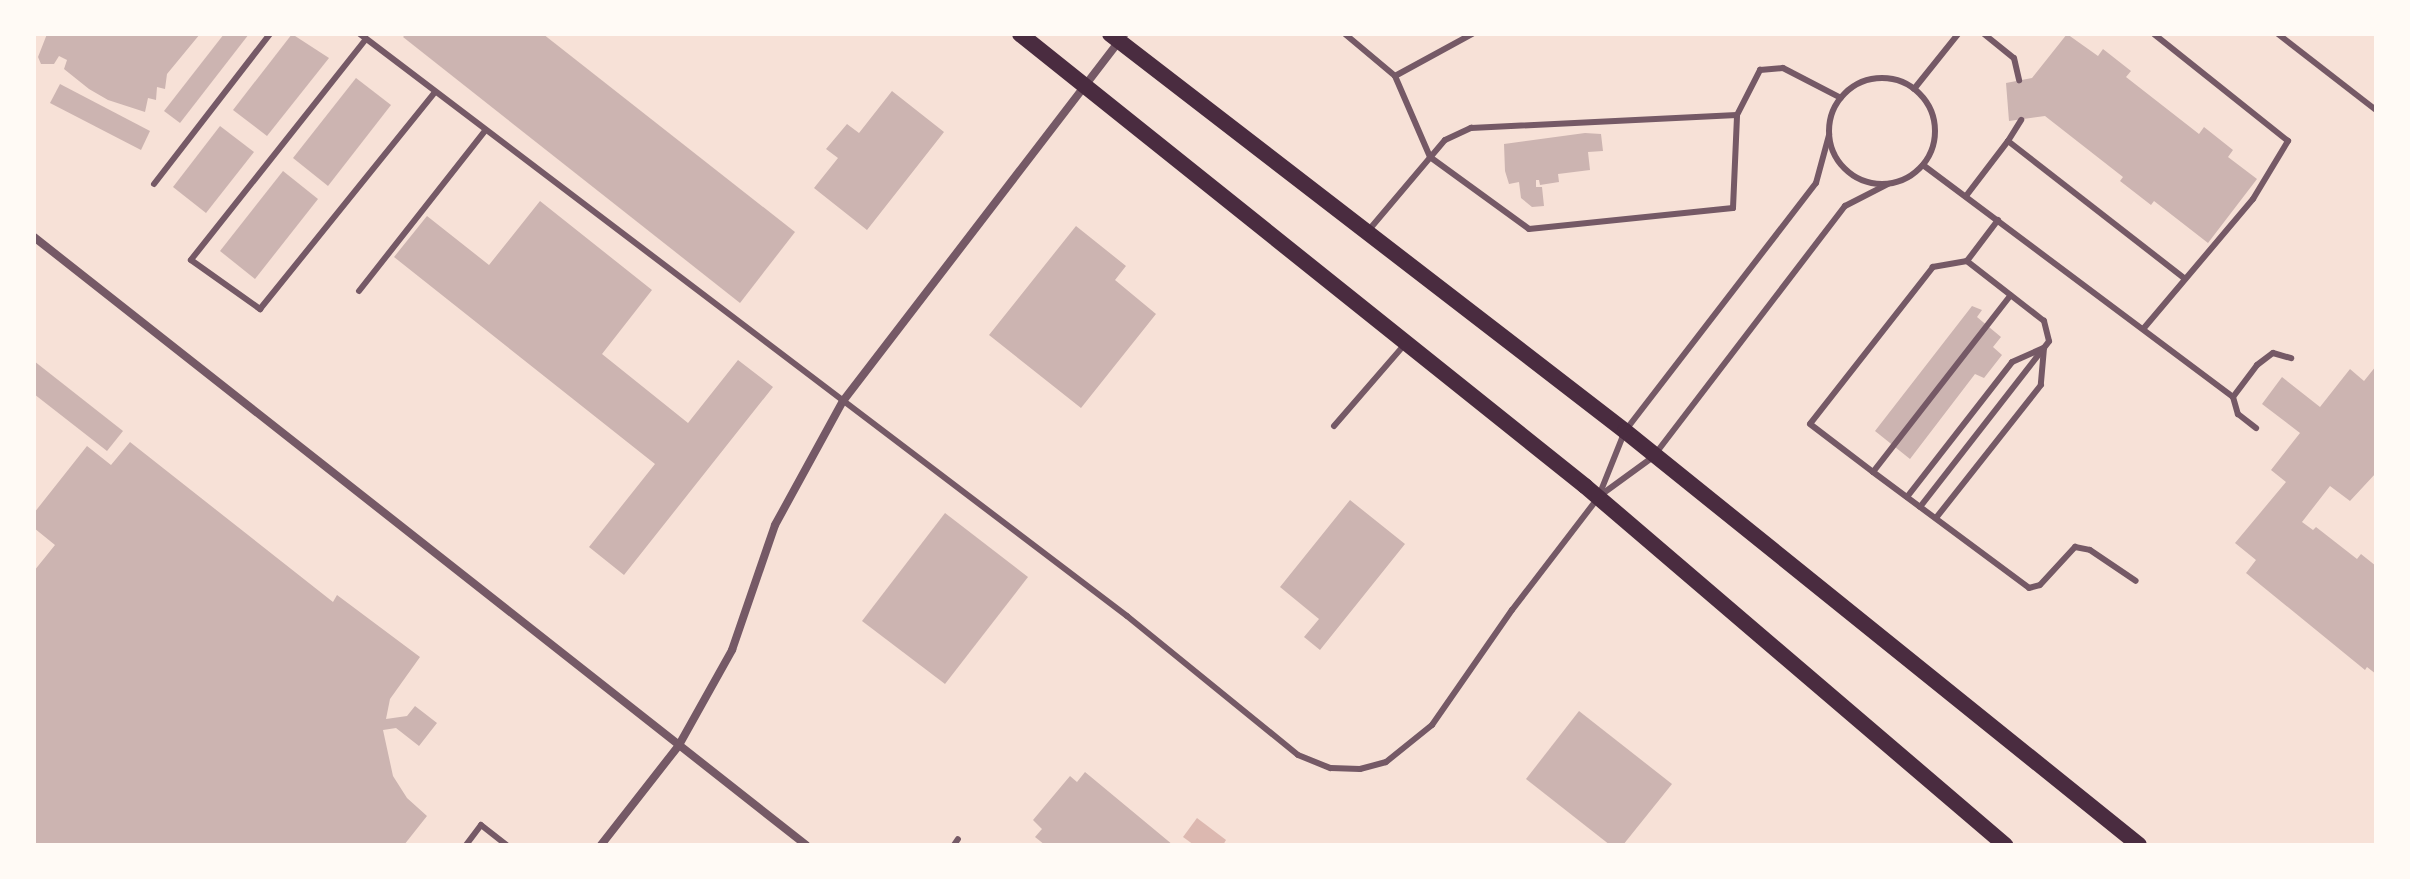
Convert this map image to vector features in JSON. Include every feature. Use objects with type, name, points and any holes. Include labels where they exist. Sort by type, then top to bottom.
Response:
[{"type":"main road","points":[[1020,34],[1598,498],[2005,845]]},
{"type":"main road","points":[[1118,37],[1625,431],[1653,457],[2139,845]]},
{"type":"street","points":[[601,845],[679,745],[732,650],[775,525],[843,401],[1086,86],[1118,37]]},
{"type":"street","points":[[34,237],[806,845]]},
{"type":"lane","points":[[154,184],[270,34]]},
{"type":"lane","points":[[1345,34],[1395,76],[1430,157],[1529,229],[1733,208],[1737,115],[1760,70],[1783,68],[1841,98]]},
{"type":"lane","points":[[1395,76],[1472,34]]},
{"type":"lane","points":[[1914,89],[1958,34]]},
{"type":"lane","points":[[1984,34],[2014,58],[2019,80]]},
{"type":"lane","points":[[2144,328],[2253,199],[2288,141],[2154,34]]},
{"type":"lane","points":[[2278,34],[2376,110]]},
{"type":"lane","points":[[434,93],[260,309],[191,260],[363,36],[434,93],[1127,616],[1298,755],[1331,768],[1360,769],[1386,762],[1432,725],[1512,610],[1598,498],[1625,431],[1816,183],[1832,114],[1841,98],[1866,80],[1881,78],[1914,89],[1925,100],[1935,126],[1935,140],[1923,165],[1911,176],[1845,206],[1653,457],[1598,498]]},
{"type":"lane","points":[[1368,231],[1445,140],[1471,128],[1737,115]]},
{"type":"lane","points":[[1966,196],[2021,120]]},
{"type":"lane","points":[[359,291],[485,131]]},
{"type":"lane","points":[[1829,135],[1836,156],[1849,172],[1864,181],[1888,184]]},
{"type":"lane","points":[[2008,141],[2185,279]]},
{"type":"lane","points":[[1923,165],[2233,397],[2238,414],[2256,428]]},
{"type":"lane","points":[[1998,220],[1967,261],[1933,267],[1810,424],[2029,588],[2040,585],[2075,547],[2090,550],[2136,581]]},
{"type":"lane","points":[[1920,507],[2049,341],[2044,321],[1967,261]]},
{"type":"lane","points":[[1873,472],[2011,295]]},
{"type":"lane","points":[[1334,426],[1406,343]]},
{"type":"lane","points":[[1907,497],[2012,362],[2044,348]]},
{"type":"lane","points":[[1936,518],[2041,385],[2044,348]]},
{"type":"lane","points":[[2233,397],[2257,365],[2273,353],[2291,358]]},
{"type":"lane","points":[[466,845],[481,825],[507,845]]},
{"type":"shaded area","points":[[1197,818],[1226,840],[1223,845],[1194,845],[1183,837]]},
{"type":"building","points":[[47,34],[200,34],[167,74],[165,89],[157,87],[156,100],[148,98],[145,112],[108,100],[89,89],[64,69],[67,60],[59,56],[54,64],[41,64],[38,57]]},
{"type":"building","points":[[224,34],[249,34],[180,123],[164,111]]},
{"type":"building","points":[[292,34],[329,58],[267,136],[233,110]]},
{"type":"building","points":[[406,34],[543,34],[795,232],[740,303],[403,37]]},
{"type":"building","points":[[2067,34],[2098,56],[2103,49],[2131,71],[2126,77],[2199,134],[2204,127],[2233,150],[2228,157],[2257,179],[2208,243],[2154,201],[2151,205],[2120,181],[2123,177],[2045,116],[2009,121],[2006,83],[2032,78]]},
{"type":"building","points":[[356,78],[391,105],[328,186],[293,158]]},
{"type":"building","points":[[60,84],[150,131],[141,150],[50,103]]},
{"type":"building","points":[[892,91],[944,132],[867,230],[814,188],[838,158],[826,149],[847,124],[859,133]]},
{"type":"building","points":[[220,126],[254,152],[206,213],[173,187]]},
{"type":"building","points":[[1585,133],[1601,134],[1603,151],[1588,152],[1590,170],[1558,174],[1559,182],[1540,185],[1536,180],[1536,187],[1542,187],[1544,206],[1532,207],[1521,198],[1519,182],[1509,184],[1504,144]]},
{"type":"building","points":[[283,171],[318,199],[255,279],[220,251]]},
{"type":"building","points":[[540,201],[652,290],[602,354],[688,423],[738,360],[773,387],[624,575],[589,547],[655,464],[394,257],[427,216],[489,265]]},
{"type":"building","points":[[1076,226],[1126,266],[1115,280],[1156,314],[1081,408],[989,335]]},
{"type":"building","points":[[1972,306],[1982,310],[1977,317],[2001,337],[1993,347],[2002,355],[1984,378],[1975,374],[1910,459],[1875,431]]},
{"type":"building","points":[[34,361],[123,431],[107,451],[34,394]]},
{"type":"building","points":[[2376,366],[2376,473],[2350,501],[2330,486],[2302,522],[2313,530],[2316,527],[2357,559],[2361,554],[2376,566],[2376,674],[2367,667],[2365,670],[2246,573],[2256,560],[2235,543],[2286,482],[2271,470],[2300,433],[2262,404],[2282,377],[2320,407],[2350,369],[2364,381]]},
{"type":"building","points":[[130,442],[333,602],[337,595],[420,657],[390,699],[386,719],[407,716],[415,706],[437,723],[419,746],[396,728],[383,730],[393,776],[407,798],[427,816],[404,845],[34,845],[34,571],[55,545],[34,528],[34,513],[87,446],[111,465]]},
{"type":"building","points":[[1350,500],[1405,544],[1320,650],[1304,637],[1319,619],[1280,587]]},
{"type":"building","points":[[945,513],[1028,577],[945,684],[862,621]]},
{"type":"building","points":[[1579,711],[1672,784],[1623,845],[1610,845],[1526,779]]},
{"type":"building","points":[[1085,772],[1173,845],[1045,845],[1035,837],[1042,829],[1033,820],[1070,776],[1077,782]]}]
